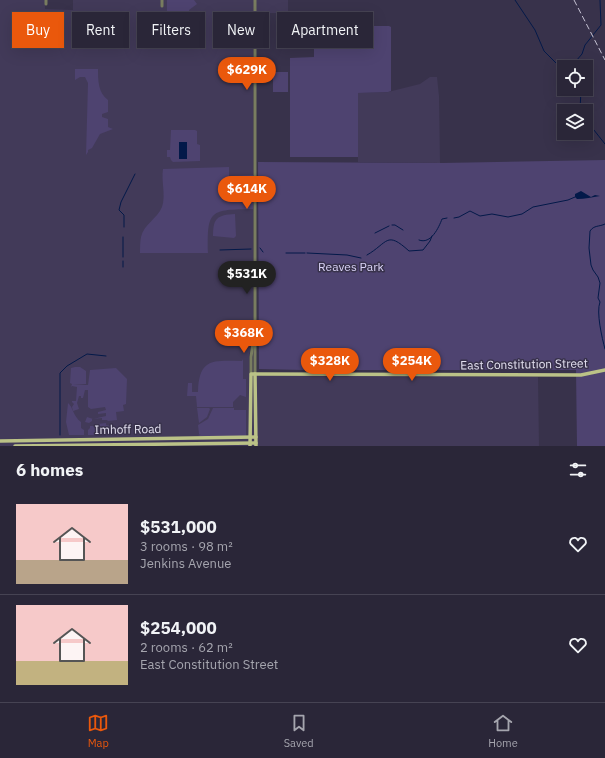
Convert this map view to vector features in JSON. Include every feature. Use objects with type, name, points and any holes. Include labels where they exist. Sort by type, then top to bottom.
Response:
[{"type":"main road","name":"East Constitution Street","points":[[253,374],[581,375],[605,370]]},
{"type":"main road","points":[[250,445],[253,374]]},
{"type":"main road","points":[[253,374],[256,444]]},
{"type":"main road","name":"Imhoff Road","points":[[0,441],[256,438]]},
{"type":"main road","name":"Imhoff Road","points":[[15,446],[256,444]]},
{"type":"street","points":[[162,0],[162,6]]},
{"type":"street","points":[[253,374],[251,357],[254,335],[255,0]]},
{"type":"shaded area","points":[[0,0],[45,0],[45,9],[73,10],[73,0],[288,0],[288,12],[213,12],[213,48],[253,48],[253,326],[249,358],[249,375],[538,377],[539,446],[0,446]]},
{"type":"shaded area","points":[[430,77],[437,77],[439,96],[440,163],[358,162],[358,93],[388,92],[420,84]]},
{"type":"green space","points":[[167,0],[194,0],[197,4],[189,10],[189,12],[167,12]]},
{"type":"green space","points":[[373,26],[391,27],[391,91],[358,93],[358,157],[290,157],[290,58],[314,57],[314,48],[373,48]]},
{"type":"green space","points":[[75,69],[98,69],[100,90],[108,100],[108,112],[102,114],[102,117],[108,119],[108,127],[113,129],[100,134],[86,155],[88,83],[85,77],[80,77],[75,80]]},
{"type":"green space","points":[[273,72],[288,72],[288,92],[273,92]]},
{"type":"green space","points":[[171,130],[197,131],[197,144],[200,145],[200,161],[173,162],[170,157],[167,157],[167,150],[170,150]]},
{"type":"green space","name":"Reaves Park","points":[[605,160],[605,446],[577,446],[576,370],[259,369],[258,162],[442,163]]},
{"type":"green space","points":[[229,167],[229,176],[253,175],[253,209],[228,210],[214,215],[210,220],[208,253],[140,253],[140,241],[143,232],[162,207],[164,198],[163,169]]},
{"type":"green space","points":[[235,214],[236,236],[234,238],[213,236],[214,225],[217,219],[224,215]]},
{"type":"green space","points":[[243,359],[243,379],[246,379],[246,397],[240,395],[233,402],[233,407],[197,407],[196,396],[187,396],[188,383],[192,383],[192,392],[198,392],[201,372],[210,363],[242,361]]},
{"type":"green space","points":[[80,367],[86,371],[86,384],[73,385],[88,385],[90,370],[116,368],[127,379],[126,404],[123,405],[124,411],[116,412],[117,420],[108,421],[102,420],[102,418],[94,419],[106,416],[106,413],[98,414],[98,412],[106,410],[105,407],[91,409],[88,407],[88,390],[85,390],[83,398],[79,396],[77,403],[79,409],[73,411],[72,407],[74,404],[72,401],[76,401],[77,387],[71,387],[72,384],[70,383],[71,368]]},
{"type":"green space","points":[[68,403],[76,417],[81,422],[81,428],[84,430],[84,435],[69,435],[66,422]]},
{"type":"green space","points":[[197,408],[210,409],[207,417],[199,423]]},
{"type":"green space","points":[[213,408],[234,408],[234,410],[246,410],[246,436],[198,435],[201,434],[199,434],[198,425],[208,419]]},
{"type":"green space","points":[[87,417],[93,419],[89,423],[85,422]]},
{"type":"green space","points":[[106,423],[106,425],[116,427],[124,426],[124,435],[88,435],[90,426],[97,426],[98,424]]},
{"type":"water","points":[[179,142],[187,142],[187,159],[179,159]]},
{"type":"water","points":[[581,191],[591,197],[595,195],[600,196],[577,199],[575,194]]},
{"type":"waterway","points":[[515,0],[535,30],[544,51],[557,64]]},
{"type":"waterway","points":[[577,60],[582,54],[585,45],[601,25],[600,0]]},
{"type":"waterway","points":[[580,104],[581,96]]},
{"type":"waterway","points":[[593,129],[605,144]]},
{"type":"waterway","points":[[124,227],[124,215],[119,210],[121,202],[135,174]]},
{"type":"waterway","points":[[454,218],[470,211],[480,216],[492,214],[508,217],[522,214],[533,207],[568,200],[575,197]]},
{"type":"waterway","points":[[419,240],[423,241],[431,238],[442,219],[447,218]]},
{"type":"waterway","points":[[605,224],[595,227],[590,231],[589,248],[591,265],[600,283],[598,298],[600,302],[599,318],[605,349]]},
{"type":"waterway","points":[[392,225],[395,225],[403,230]]},
{"type":"waterway","points":[[375,233],[389,226]]},
{"type":"waterway","points":[[367,255],[383,243],[391,240],[396,241],[409,251],[423,250],[432,236]]},
{"type":"waterway","points":[[123,237],[123,257]]},
{"type":"waterway","points":[[260,248],[263,252]]},
{"type":"waterway","points":[[220,250],[251,249]]},
{"type":"waterway","points":[[286,253],[305,253]]},
{"type":"waterway","points":[[307,253],[347,255],[361,258]]},
{"type":"waterway","points":[[123,261],[123,267]]},
{"type":"waterway","points":[[60,435],[60,373],[67,366],[87,354],[106,356]]},
{"type":"railway","points":[[574,0],[605,60]]}]
